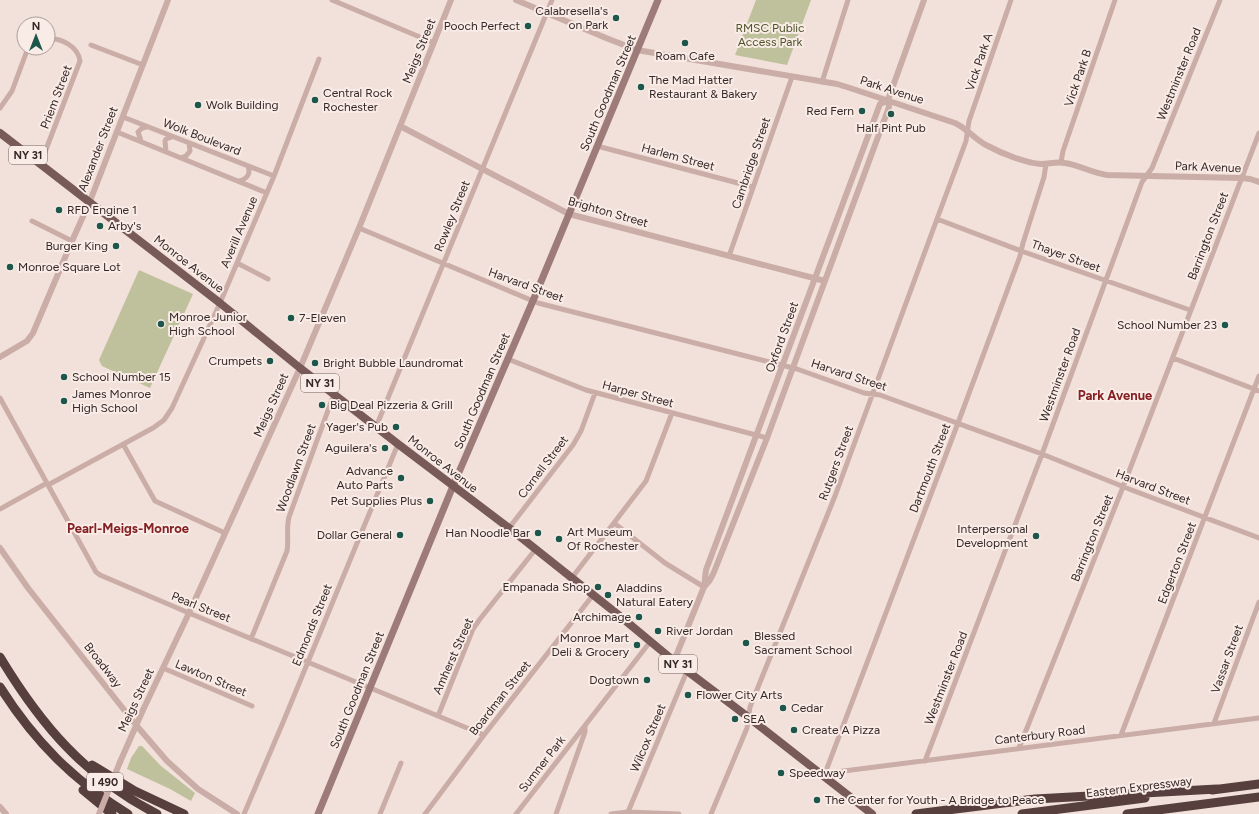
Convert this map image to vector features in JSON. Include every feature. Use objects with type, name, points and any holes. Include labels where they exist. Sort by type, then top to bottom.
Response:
[{"type":"highway","name":"I 490","points":[[0,657],[31,704],[60,740],[83,764],[124,796],[156,814]]},
{"type":"highway","name":"I 490","points":[[0,688],[20,717],[43,746],[82,782],[128,814]]},
{"type":"highway","points":[[60,740],[111,777],[184,814]]},
{"type":"highway","points":[[43,746],[79,785],[112,814]]},
{"type":"highway","name":"Eastern Expressway","points":[[1022,814],[1259,784]]},
{"type":"highway","points":[[916,814],[1035,799],[1217,789]]},
{"type":"highway","name":"Eastern Expressway","points":[[1127,814],[1259,797]]},
{"type":"highway","points":[[1149,814],[1183,807]]},
{"type":"main road","name":"South Goodman Street","points":[[318,814],[453,486],[533,301],[658,0]]},
{"type":"main road","name":"Monroe Avenue","points":[[0,133],[40,165],[90,201],[376,427],[509,528],[571,579],[621,617],[650,642],[872,814]]},
{"type":"street","name":"Alexander Street","points":[[0,357],[27,341],[33,333],[90,201],[168,0]]},
{"type":"street","points":[[332,0],[434,43]]},
{"type":"street","name":"Meigs Street","points":[[99,814],[136,725],[300,368],[359,228],[451,0]]},
{"type":"street","name":"Park Avenue","points":[[516,0],[638,50],[846,86],[953,122],[968,130],[978,140],[992,148],[1026,161],[1046,164],[1061,162],[1069,163],[1103,174],[1241,178],[1259,182]]},
{"type":"street","name":"Rowley Street","points":[[376,427],[552,0]]},
{"type":"street","points":[[822,82],[848,0]]},
{"type":"street","name":"Oxford Street","points":[[704,587],[714,572],[767,438],[887,111],[888,100],[924,0]]},
{"type":"street","name":"Vick Park A","points":[[968,130],[970,118],[1011,0]]},
{"type":"street","name":"Vick Park B","points":[[1061,162],[1063,152],[1115,0]]},
{"type":"street","name":"Westminster Road","points":[[925,760],[1042,454],[1142,182],[1152,168],[1220,0]]},
{"type":"street","name":"Priem Street","points":[[40,165],[80,61],[72,46],[63,41],[56,40]]},
{"type":"street","points":[[91,45],[143,65]]},
{"type":"street","points":[[0,108],[12,91],[25,56]]},
{"type":"street","name":"Averill Avenue","points":[[0,509],[123,444],[164,420],[172,408],[220,303],[274,176],[319,59]]},
{"type":"street","name":"Cambridge Street","points":[[728,256],[792,77]]},
{"type":"street","name":"Oxford Street","points":[[674,660],[704,587],[706,570],[880,104],[888,100]]},
{"type":"street","name":"Wolk Boulevard","points":[[122,117],[274,176]]},
{"type":"street","name":"Brighton Street","points":[[400,126],[569,214],[825,281]]},
{"type":"street","points":[[141,141],[138,132],[142,128],[146,127]]},
{"type":"street","name":"Rutgers Street","points":[[711,814],[747,728],[750,707],[835,496],[966,141],[968,130]]},
{"type":"street","points":[[117,132],[267,192]]},
{"type":"street","name":"Barrington Street","points":[[1019,748],[1123,487],[1259,133]]},
{"type":"street","points":[[166,152],[165,141],[166,139],[172,137]]},
{"type":"street","points":[[181,158],[186,156],[190,151],[188,143]]},
{"type":"street","name":"Harlem Street","points":[[597,146],[753,187]]},
{"type":"street","name":"Dartmouth Street","points":[[824,776],[958,423],[1021,250],[1044,177],[1046,164]]},
{"type":"street","points":[[239,181],[243,180],[249,175],[250,172],[248,166]]},
{"type":"street","name":"Thayer Street","points":[[936,219],[1190,310]]},
{"type":"street","points":[[32,221],[72,241]]},
{"type":"street","name":"Harvard Street","points":[[359,228],[533,301],[793,368],[864,393],[880,395],[1042,454],[1123,487],[1259,538]]},
{"type":"street","points":[[237,262],[268,279]]},
{"type":"street","name":"Harper Street","points":[[508,358],[594,393],[767,438]]},
{"type":"street","points":[[1173,358],[1257,390]]},
{"type":"street","name":"Edgerton Street","points":[[1121,735],[1205,518],[1257,390],[1259,376]]},
{"type":"street","name":"Cornell Street","points":[[509,528],[573,445],[581,431],[594,393]]},
{"type":"street","name":"Woodlawn Street","points":[[251,639],[287,551],[287,525],[289,517],[334,394]]},
{"type":"street","name":"Pearl Street","points":[[0,398],[96,572],[100,575],[188,613],[484,735]]},
{"type":"street","points":[[571,579],[646,481],[672,413]]},
{"type":"street","points":[[123,444],[155,501],[225,533]]},
{"type":"street","name":"Edmonds Street","points":[[244,814],[398,444]]},
{"type":"street","points":[[614,523],[665,563],[704,587]]},
{"type":"street","name":"Broadway","points":[[0,548],[28,588],[136,725],[167,761],[198,790],[237,814]]},
{"type":"street","name":"Amherst Street","points":[[438,716],[473,629],[536,550]]},
{"type":"street","name":"Boardman Street","points":[[425,814],[484,735],[593,595]]},
{"type":"street","name":"Vassar Street","points":[[1214,723],[1259,602]]},
{"type":"street","name":"Sumner Park","points":[[516,814],[650,642]]},
{"type":"street","name":"Lawton Street","points":[[163,668],[252,706]]},
{"type":"street","name":"Wilcox Street","points":[[628,812],[687,671]]},
{"type":"street","name":"Canterbury Road","points":[[824,776],[836,772],[925,760],[1259,718]]},
{"type":"street","name":"Sumner Park","points":[[556,814],[585,732],[585,726]]},
{"type":"street","points":[[380,814],[401,763]]},
{"type":"street","points":[[0,807],[6,814]]},
{"type":"street","points":[[611,814],[628,812],[679,814]]},
{"type":"green space","name":"RMSC Public Access Park","points":[[756,0],[811,0],[787,65],[735,55]]},
{"type":"green space","points":[[139,270],[193,294],[150,388],[102,366],[99,360]]},
{"type":"green space","points":[[139,746],[142,746],[161,766],[195,793],[191,801],[170,789],[127,769],[131,758]]},
{"type":"place","name":"Calabresella's on Park","points":[[616,18]]},
{"type":"place","name":"Pooch Perfect","points":[[528,26]]},
{"type":"place","name":"Roam Cafe","points":[[685,43]]},
{"type":"place","name":"The Mad Hatter Restaurant & Bakery","points":[[641,87]]},
{"type":"place","name":"Central Rock Rochester","points":[[315,100]]},
{"type":"place","name":"Wolk Building","points":[[198,105]]},
{"type":"place","name":"Red Fern","points":[[862,111]]},
{"type":"place","name":"Half Pint Pub","points":[[891,114]]},
{"type":"place","name":"RFD Engine 1","points":[[59,210]]},
{"type":"place","name":"Arby's","points":[[100,226]]},
{"type":"place","name":"Burger King","points":[[116,246]]},
{"type":"place","name":"Monroe Square Lot","points":[[10,267]]},
{"type":"place","name":"7-Eleven","points":[[291,318]]},
{"type":"place","name":"Monroe Junior High School","points":[[161,324]]},
{"type":"place","name":"School Number 23","points":[[1225,325]]},
{"type":"place","name":"Crumpets","points":[[270,361]]},
{"type":"place","name":"Bright Bubble Laundromat","points":[[315,363]]},
{"type":"place","name":"School Number 15","points":[[64,377]]},
{"type":"place","name":"James Monroe High School","points":[[64,401]]},
{"type":"place","name":"Big Deal Pizzeria & Grill","points":[[322,405]]},
{"type":"place","name":"Yager's Pub","points":[[396,427]]},
{"type":"place","name":"Aguilera's","points":[[385,448]]},
{"type":"place","name":"Advance Auto Parts","points":[[401,478]]},
{"type":"place","name":"Pet Supplies Plus","points":[[430,501]]},
{"type":"place","name":"Han Noodle Bar","points":[[538,533]]},
{"type":"place","name":"Dollar General","points":[[400,535]]},
{"type":"place","name":"Interpersonal Development","points":[[1036,536]]},
{"type":"place","name":"Art Museum Of Rochester","points":[[559,539]]},
{"type":"place","name":"Empanada Shop","points":[[598,587]]},
{"type":"place","name":"Aladdins Natural Eatery","points":[[608,595]]},
{"type":"place","name":"Archimage","points":[[639,617]]},
{"type":"place","name":"River Jordan","points":[[658,631]]},
{"type":"place","name":"Blessed Sacrament School","points":[[746,643]]},
{"type":"place","name":"Monroe Mart Deli & Grocery","points":[[637,645]]},
{"type":"place","name":"Dogtown","points":[[647,680]]},
{"type":"place","name":"Flower City Arts","points":[[688,695]]},
{"type":"place","name":"Cedar","points":[[783,708]]},
{"type":"place","name":"SEA","points":[[735,719]]},
{"type":"place","name":"Create A Pizza","points":[[794,730]]},
{"type":"place","name":"Speedway","points":[[781,773]]},
{"type":"place","name":"The Center for Youth - A Bridge to Peace","points":[[817,800]]},
{"type":"district","name":"Park Avenue","points":[[1115,395]]},
{"type":"district","name":"Pearl-Meigs-Monroe","points":[[128,528]]}]
